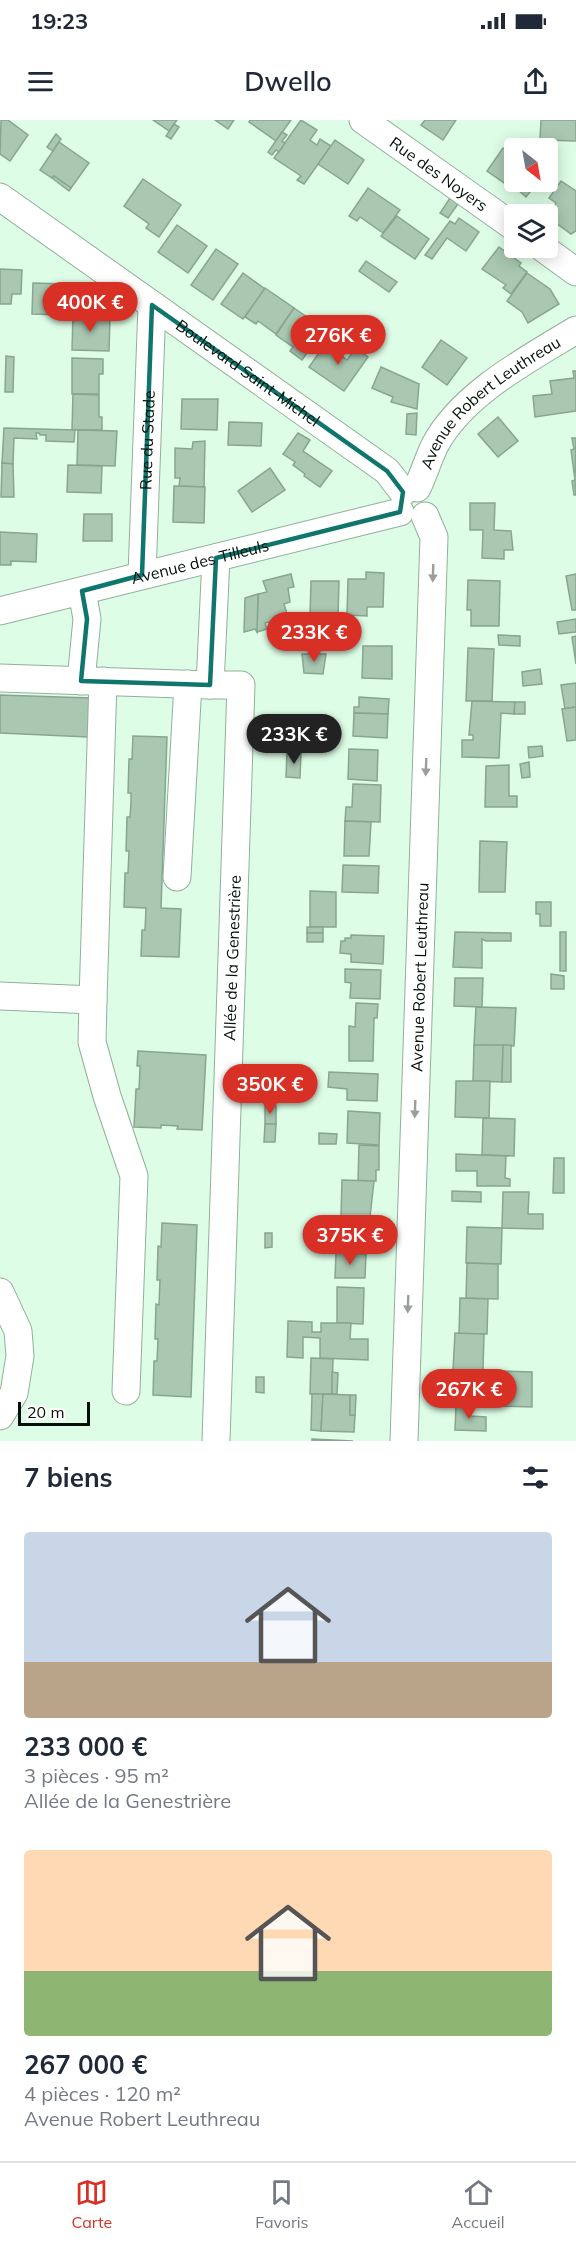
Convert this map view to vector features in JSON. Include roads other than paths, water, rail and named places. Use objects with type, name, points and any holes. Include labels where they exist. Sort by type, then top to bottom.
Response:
[{"type":"street","name":"Rue des Noyers","points":[[363,120],[504,220]]},
{"type":"street","name":"Boulevard Saint-Michel","points":[[0,197],[387,471],[412,502]]},
{"type":"street","points":[[557,258],[576,272]]},
{"type":"street","name":"Rue du Stade","points":[[142,575],[152,305]]},
{"type":"street","name":"Avenue Robert Leuthreau","points":[[404,1441],[434,537],[412,502],[435,446],[454,418],[503,375],[576,330]]},
{"type":"street","name":"Avenue des Tilleuls","points":[[0,611],[216,558],[412,502]]},
{"type":"street","points":[[177,877],[216,558]]},
{"type":"street","points":[[82,591],[87,619],[92,681],[92,1042],[106,1096],[134,1176],[126,1391]]},
{"type":"street","name":"Allée de la Genestrière","points":[[0,678],[241,685],[216,1441]]},
{"type":"street","points":[[0,1002],[0,996],[93,1000]]},
{"type":"street","points":[[0,1292],[18,1330],[20,1356],[14,1393],[0,1416]]}]
